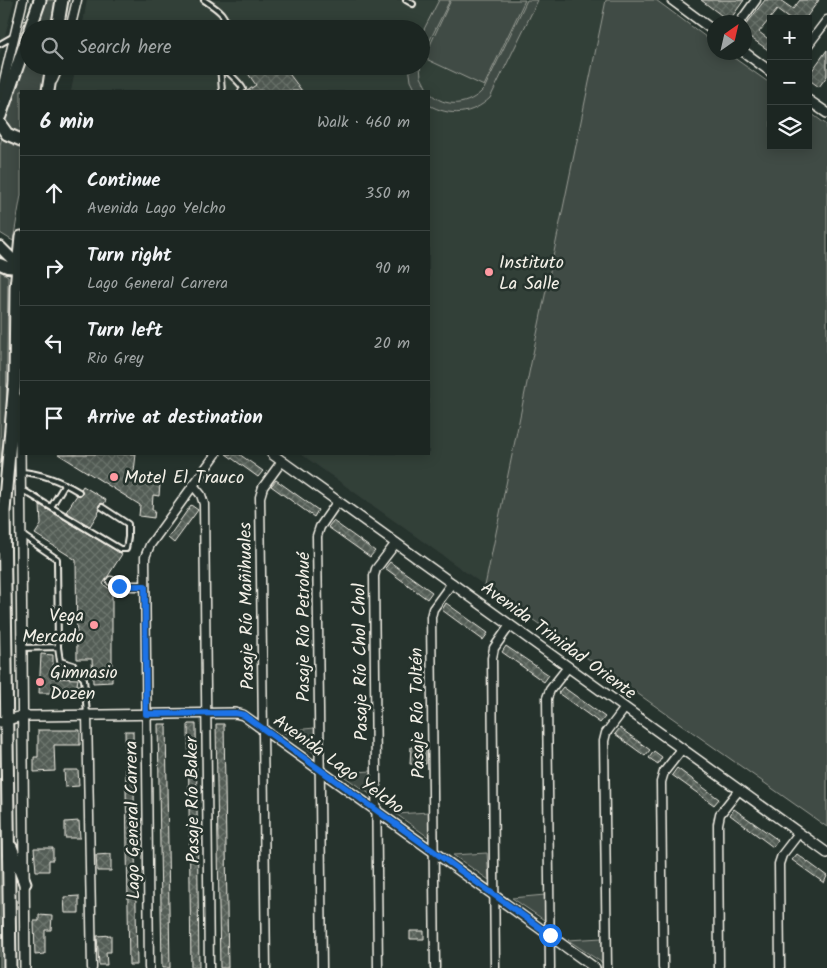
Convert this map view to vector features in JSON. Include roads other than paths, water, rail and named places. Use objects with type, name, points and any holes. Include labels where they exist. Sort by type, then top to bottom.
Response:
[{"type":"main road","points":[[33,20],[40,0]]},
{"type":"main road","points":[[59,20],[62,0]]},
{"type":"main road","points":[[0,116],[20,59]]},
{"type":"main road","points":[[48,90],[51,75]]},
{"type":"main road","points":[[0,124],[7,134],[20,140]]},
{"type":"main road","points":[[0,247],[19,270]]},
{"type":"main road","points":[[10,968],[4,721],[4,510],[14,382],[20,254]]},
{"type":"main road","points":[[0,264],[19,270]]},
{"type":"main road","points":[[8,838],[24,883]]},
{"type":"street","points":[[0,97],[23,0]]},
{"type":"street","points":[[72,20],[77,0]]},
{"type":"street","points":[[745,15],[756,0]]},
{"type":"street","points":[[678,2],[707,25]]},
{"type":"street","points":[[812,40],[827,20]]},
{"type":"street","points":[[752,58],[767,69]]},
{"type":"street","points":[[48,90],[54,75]]},
{"type":"street","points":[[812,103],[827,113]]},
{"type":"street","points":[[14,382],[20,422],[25,968]]},
{"type":"street","name":"Lago General Carrera","points":[[149,968],[144,561],[147,549],[215,455]]},
{"type":"street","name":"Avenida Trinidad Oriente","points":[[273,455],[827,853]]},
{"type":"street","name":"Pasaje Río Mañihuales","points":[[266,968],[260,497],[266,483],[282,461]]},
{"type":"street","name":"Pasaje Río Baker","points":[[193,485],[199,491],[204,504],[209,968]]},
{"type":"street","name":"Pasaje Río Petrohué","points":[[322,968],[317,533],[338,501]]},
{"type":"street","name":"Pasaje Río Chol Chol","points":[[378,968],[374,576],[376,569],[396,543]]},
{"type":"street","points":[[111,581],[122,586],[145,586]]},
{"type":"street","name":"Pasaje Río Toltén","points":[[435,968],[431,617],[433,609],[452,583]]},
{"type":"street","points":[[495,968],[492,658],[494,648],[510,625]]},
{"type":"street","points":[[550,968],[547,698],[550,690],[568,667]]},
{"type":"street","points":[[607,968],[604,738],[625,708]]},
{"type":"street","points":[[87,714],[92,968]]},
{"type":"street","name":"Avenida Lago Yelcho","points":[[4,721],[22,716],[87,714],[241,714],[595,968]]},
{"type":"street","points":[[663,968],[661,782],[664,772],[682,749]]},
{"type":"street","points":[[719,968],[718,824],[720,814],[739,790]]},
{"type":"street","points":[[780,968],[779,864],[782,855],[799,832]]},
{"type":"lane","points":[[204,0],[222,13],[226,20]]},
{"type":"lane","points":[[406,0],[413,4]]},
{"type":"lane","points":[[0,44],[14,36]]},
{"type":"lane","points":[[221,75],[222,90]]},
{"type":"lane","points":[[229,75],[241,84],[242,90]]},
{"type":"lane","points":[[20,472],[32,472],[65,484],[79,492]]},
{"type":"lane","points":[[51,507],[65,484]]},
{"type":"lane","points":[[20,489],[120,549],[126,549],[128,524],[102,507]]},
{"type":"lane","points":[[20,534],[57,559],[58,647],[60,661],[73,665],[84,679],[87,714]]},
{"type":"lane","points":[[22,648],[58,647]]},
{"type":"place","name":"Instituto La Salle","points":[[489,272]]},
{"type":"place","name":"Motel El Trauco","points":[[114,477]]},
{"type":"place","name":"Vega Mercado","points":[[94,625]]},
{"type":"place","name":"Gimnasio Dozen","points":[[40,682]]}]
